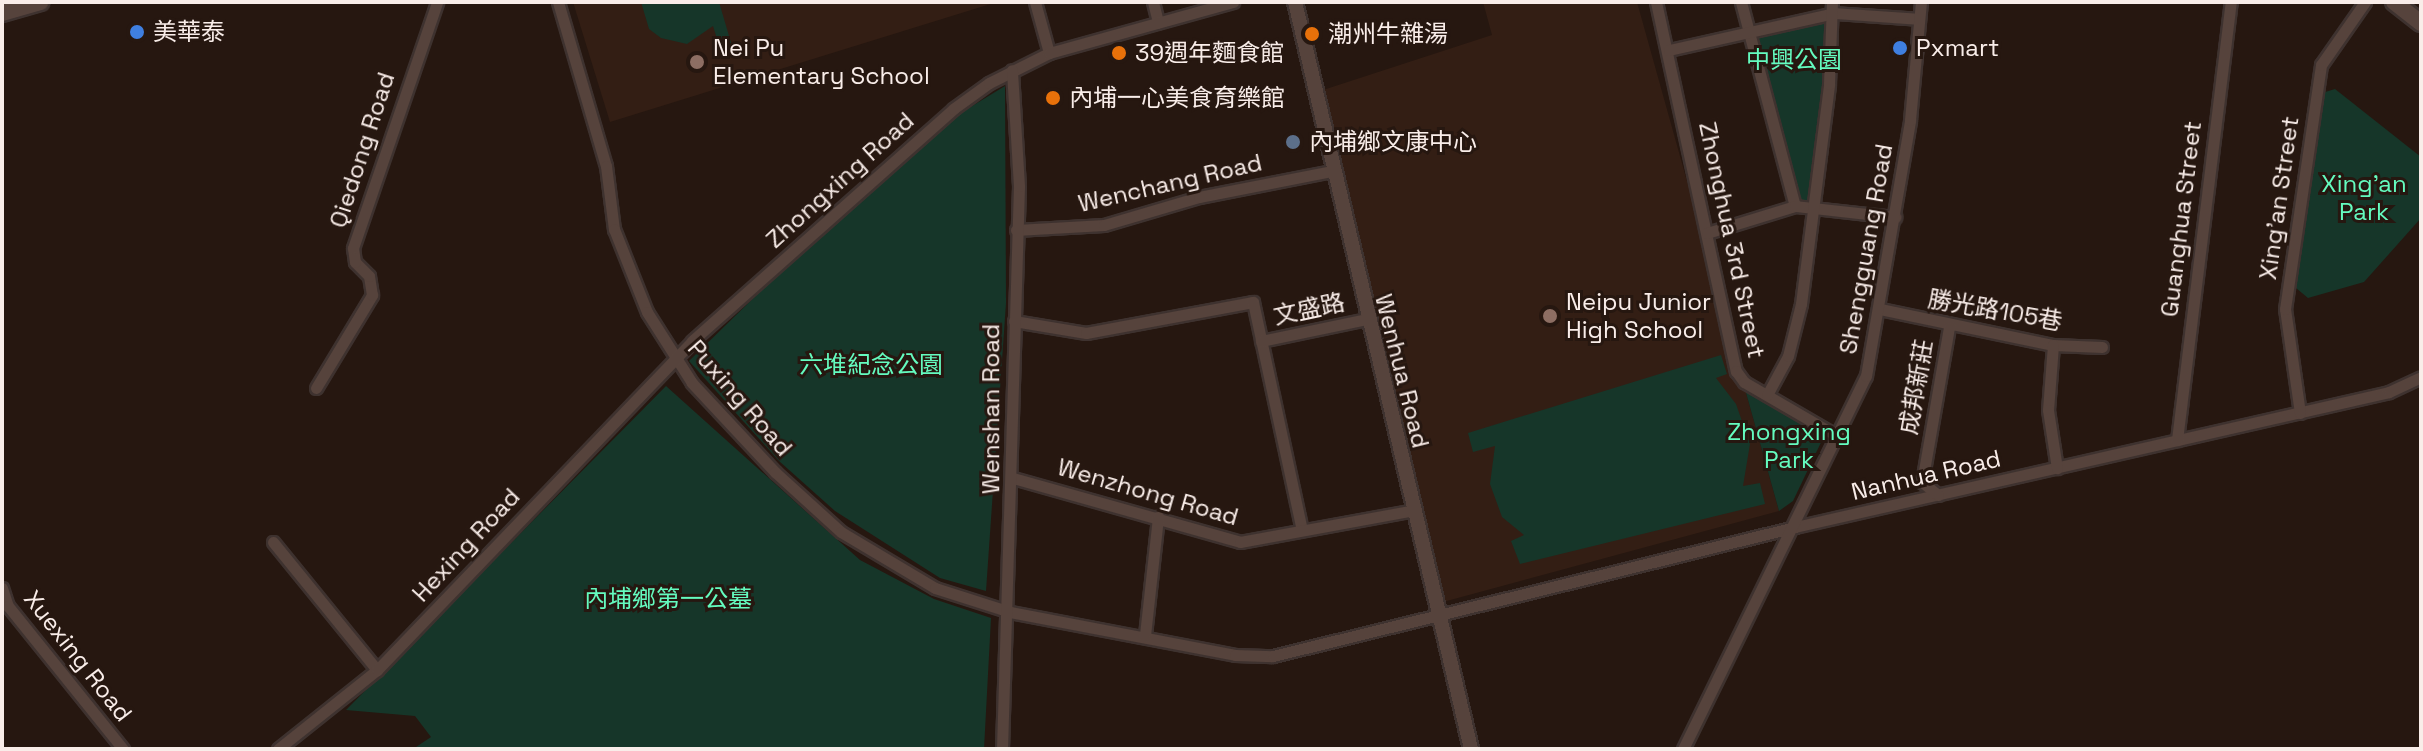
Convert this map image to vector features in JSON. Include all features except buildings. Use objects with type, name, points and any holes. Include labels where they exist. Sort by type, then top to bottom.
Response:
[{"type":"main road","points":[[2,13],[40,2]]},
{"type":"main road","points":[[2394,2],[2421,23]]},
{"type":"street","name":"Qiedong Road","points":[[316,388],[372,295],[369,276],[355,262],[353,248],[437,2]]},
{"type":"street","name":"Puxing Road","points":[[558,2],[606,166],[614,229],[647,312],[674,358],[775,472],[841,532],[935,588],[1010,612],[1145,635]]},
{"type":"street","points":[[1035,2],[1049,53]]},
{"type":"street","points":[[1153,2],[1158,22]]},
{"type":"street","name":"Zhongxing Road","points":[[674,358],[953,109],[1012,70],[1049,53],[1233,2]]},
{"type":"street","name":"Wenhua Road","points":[[1295,2],[1332,171],[1471,749]]},
{"type":"street","name":"Zhonghua 3rd Street","points":[[1656,2],[1669,50],[1736,371],[1767,395],[1837,436]]},
{"type":"street","points":[[1741,2],[1795,206]]},
{"type":"street","name":"Shengguang Road","points":[[1683,749],[1795,527],[1866,376],[1895,217],[1921,2]]},
{"type":"street","name":"Guanghua Street","points":[[2177,440],[2231,2]]},
{"type":"street","name":"Xing'an Street","points":[[2300,413],[2285,309],[2321,65],[2365,2]]},
{"type":"street","points":[[1669,50],[1833,7],[1919,19]]},
{"type":"street","points":[[1767,395],[1788,356],[1814,206],[1833,7]]},
{"type":"street","name":"Wenshan Road","points":[[1002,749],[1010,612],[1019,186],[1012,70]]},
{"type":"street","name":"Wenchang Road","points":[[1016,230],[1104,225],[1199,197],[1332,171]]},
{"type":"street","points":[[1707,233],[1795,206],[1895,217]]},
{"type":"street","points":[[1014,321],[1086,333],[1253,302],[1302,530]]},
{"type":"street","name":"勝光路105巷","points":[[1880,309],[1949,327],[2053,345],[2102,347]]},
{"type":"street","name":"文盛路","points":[[1261,341],[1367,319]]},
{"type":"street","name":"成邦新莊","points":[[1938,495],[1922,482],[1949,327]]},
{"type":"street","points":[[2053,345],[2048,410],[2057,468]]},
{"type":"street","name":"Hexing Road","points":[[278,749],[377,670],[674,358]]},
{"type":"street","name":"Nanhua Road","points":[[1145,635],[1257,658],[1795,527],[2389,392],[2421,377]]},
{"type":"street","name":"Wenzhong Road","points":[[1013,478],[1240,542],[1414,510]]},
{"type":"street","points":[[1145,635],[1158,517]]},
{"type":"street","points":[[273,542],[377,670]]},
{"type":"street","name":"Xuexing Road","points":[[2,588],[8,606],[123,749]]},
{"type":"shaded area","name":"Nei Pu Elementary School","points":[[573,2],[997,2],[610,122]]},
{"type":"shaded area","name":"Neipu Junior High School","points":[[1483,2],[1637,2],[1779,511],[1443,602],[1323,90],[1492,35]]},
{"type":"green space","points":[[641,2],[719,2],[735,56],[723,58],[713,26],[687,44],[661,38],[649,29]]},
{"type":"green space","name":"中興公園","points":[[1831,17],[1810,203],[1797,202],[1752,35]]},
{"type":"green space","name":"六堆紀念公園","points":[[1005,86],[1006,303],[986,591],[940,578],[835,511],[779,461],[689,361],[822,231],[959,114]]},
{"type":"green space","name":"Xing'an Park","points":[[2335,89],[2421,157],[2421,218],[2364,282],[2308,298],[2296,288],[2297,271],[2322,93]]},
{"type":"green space","points":[[1721,355],[1727,374],[1716,378],[1736,404],[1750,444],[1743,486],[1760,483],[1765,504],[1520,564],[1511,541],[1524,535],[1502,517],[1490,484],[1495,446],[1473,452],[1468,433]]},
{"type":"green space","name":"Zhongxing Park","points":[[1743,382],[1825,434],[1793,501],[1779,511]]},
{"type":"green space","name":"內埔鄉第一公墓","points":[[666,386],[860,560],[934,599],[991,618],[984,749],[413,749],[431,737],[415,716],[346,710]]},
{"type":"place","name":"美華泰","points":[[137,32]]},
{"type":"place","name":"潮州牛雜湯","points":[[1312,34]]},
{"type":"place","name":"Pxmart","points":[[1900,48]]},
{"type":"place","name":"39週年麵食館","points":[[1119,53]]},
{"type":"place","name":"Nei Pu Elementary School","points":[[697,62]]},
{"type":"place","name":"內埔一心美食育樂館","points":[[1053,98]]},
{"type":"place","name":"內埔鄉文康中心","points":[[1293,142]]},
{"type":"place","name":"Neipu Junior High School","points":[[1550,316]]}]
